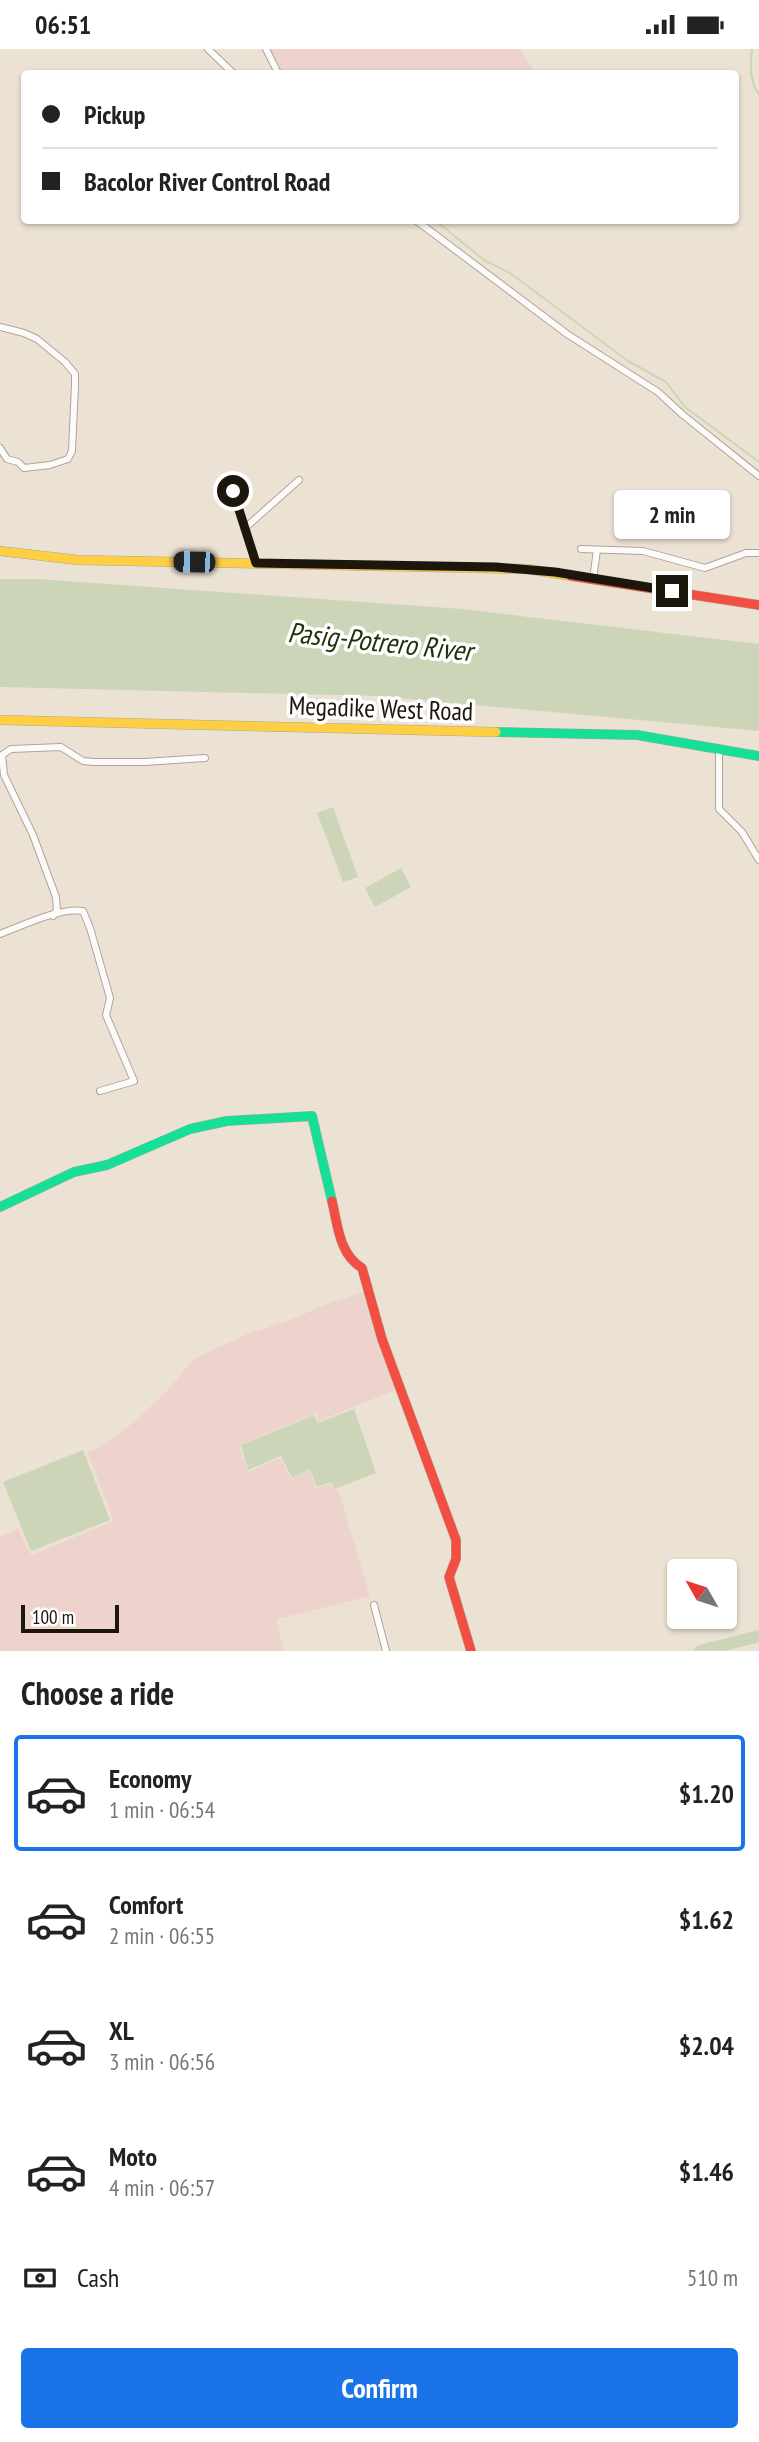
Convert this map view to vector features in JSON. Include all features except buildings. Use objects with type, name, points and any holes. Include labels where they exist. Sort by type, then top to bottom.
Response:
[{"type":"street","points":[[208,49],[230,70]]},
{"type":"street","points":[[266,49],[276,70]]},
{"type":"street","points":[[421,224],[567,334],[658,392],[759,475]]},
{"type":"street","points":[[0,327],[37,339],[75,374],[75,385],[72,451],[68,459],[50,465],[24,468],[15,460],[7,459],[0,449]]},
{"type":"street","points":[[245,528],[299,480]]},
{"type":"street","points":[[233,491],[256,563]]},
{"type":"street","points":[[581,549],[643,551],[705,568],[746,553],[759,553]]},
{"type":"street","points":[[593,579],[597,549]]},
{"type":"street","points":[[0,551],[78,560],[496,567],[555,572],[759,605]]},
{"type":"street","name":"Megadike West Road","points":[[0,720],[637,735],[759,756]]},
{"type":"street","points":[[53,915],[57,911],[57,897],[33,835],[4,775],[2,755],[11,749],[61,747],[83,761],[93,762],[205,758]]},
{"type":"street","points":[[719,749],[719,809],[742,832],[759,860]]},
{"type":"street","points":[[0,934],[53,915],[74,910],[83,911],[110,998],[106,1015],[134,1081],[100,1091]]},
{"type":"street","points":[[0,1207],[74,1172],[107,1165],[190,1129],[228,1121],[312,1116],[344,1251],[350,1261],[362,1268],[382,1339],[456,1540],[456,1559],[449,1577],[471,1651]]},
{"type":"street","points":[[374,1605],[386,1651]]},
{"type":"shaded area","points":[[268,49],[520,49],[533,70],[279,70]]},
{"type":"shaded area","points":[[371,1290],[398,1389],[319,1421],[316,1413],[239,1445],[248,1472],[280,1458],[291,1479],[310,1470],[316,1489],[330,1483],[333,1490],[338,1489],[370,1596],[277,1619],[283,1651],[0,1651],[0,1537],[18,1528],[31,1555],[114,1521],[87,1452],[100,1447],[133,1423],[165,1393],[194,1359],[245,1335]]},
{"type":"water","name":"Pasig-Potrero River","points":[[0,579],[38,579],[462,609],[759,644],[759,731],[376,696],[0,687]]},
{"type":"water","points":[[333,807],[358,877],[343,882],[317,813]]},
{"type":"water","points":[[401,868],[411,887],[375,907],[365,888]]},
{"type":"water","points":[[354,1409],[376,1473],[334,1489],[331,1482],[317,1487],[310,1469],[292,1478],[281,1456],[248,1470],[241,1445],[314,1415],[318,1423]]},
{"type":"water","points":[[83,1450],[110,1520],[31,1551],[3,1482]]},
{"type":"waterway","points":[[752,49],[752,78],[759,94]]},
{"type":"waterway","points":[[440,224],[484,260],[510,273],[628,361],[666,382],[685,407],[759,462]]},
{"type":"waterway","points":[[700,1651],[759,1636]]},
{"type":"traffic: fast","points":[[496,732],[637,735],[759,756]]},
{"type":"traffic: fast","points":[[0,1207],[74,1172],[107,1165],[190,1129],[227,1121],[312,1116],[332,1201]]},
{"type":"traffic: slow","points":[[0,551],[78,560],[528,569],[571,576]]},
{"type":"traffic: slow","points":[[0,720],[496,732]]},
{"type":"traffic: jam","points":[[571,576],[759,605]]},
{"type":"traffic: jam","points":[[332,1201],[344,1247],[348,1255],[362,1268],[382,1339],[456,1540],[456,1559],[449,1577],[471,1651]]},
{"type":"route","points":[[233,491],[256,563],[496,567],[555,572],[672,591]]}]
